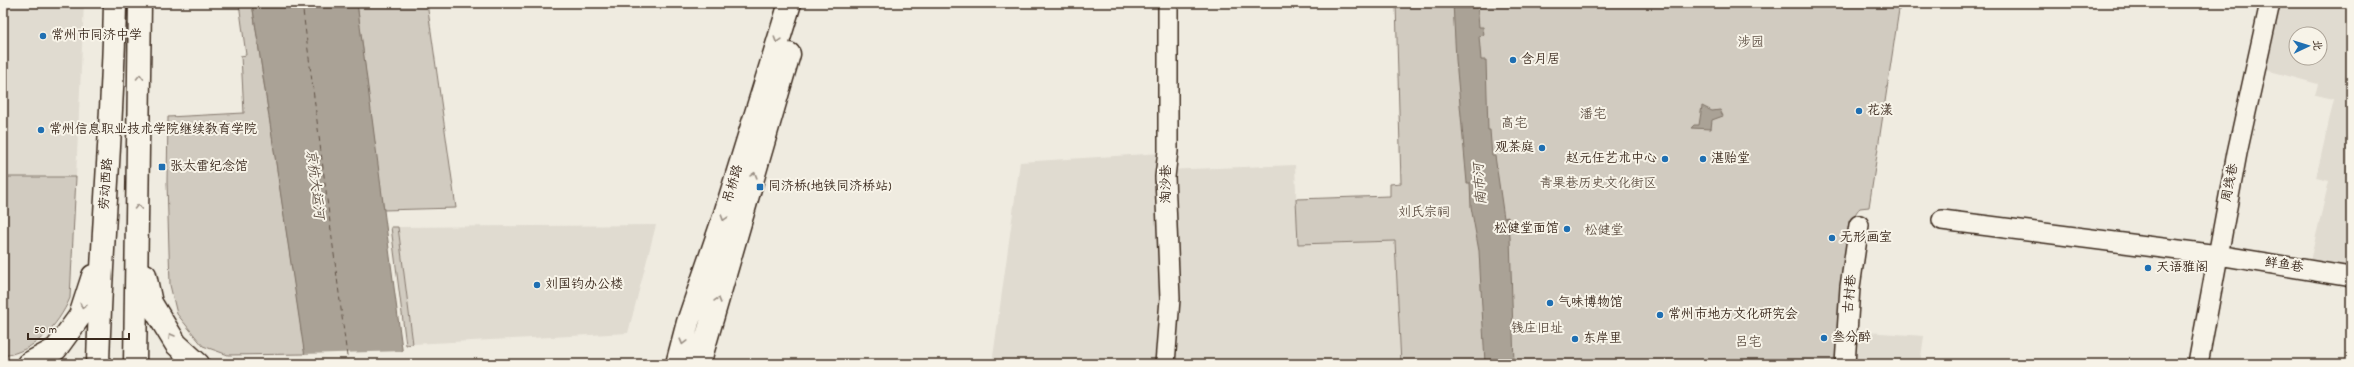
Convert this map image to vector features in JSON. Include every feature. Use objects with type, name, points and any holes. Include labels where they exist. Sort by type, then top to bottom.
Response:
[{"type":"main road","name":"劳动西路","points":[[98,364],[103,242],[114,85],[115,3]]},
{"type":"main road","points":[[135,364],[138,246],[140,3]]},
{"type":"main road","name":"吊桥路","points":[[677,364],[688,322],[724,217],[790,3]]},
{"type":"main road","name":"吊桥路","points":[[699,364],[805,3]]},
{"type":"main road","points":[[28,364],[56,349],[80,316],[103,242]]},
{"type":"main road","points":[[138,246],[151,303],[176,344],[198,364]]},
{"type":"street","name":"淘沙巷","points":[[1165,364],[1170,299],[1165,177],[1168,151],[1168,3]]},
{"type":"street","name":"周线巷","points":[[2198,364],[2237,153],[2270,3]]},
{"type":"street","name":"鲜鱼巷","points":[[1942,220],[2218,255],[2351,277]]},
{"type":"street","name":"古村巷","points":[[1845,364],[1850,287],[1859,225]]},
{"type":"shaded area","points":[[3,3],[84,3],[76,177],[3,177]]},
{"type":"shaded area","points":[[2281,3],[2351,3],[2351,269],[2310,261],[2329,181],[2316,178],[2334,99],[2315,95],[2318,84],[2266,70]]},
{"type":"shaded area","points":[[1162,153],[1163,170],[1295,165],[1298,244],[1395,240],[1401,364],[992,364],[1020,162]]},
{"type":"shaded area","points":[[656,225],[628,333],[413,344],[398,227]]},
{"type":"shaded area","points":[[1852,331],[1924,336],[1920,364],[1850,364]]},
{"type":"green space","points":[[239,3],[252,3],[305,354],[228,355],[203,346],[177,314],[170,285],[167,182],[168,117],[244,113],[241,56],[246,55]]},
{"type":"green space","points":[[357,3],[427,3],[456,208],[383,210]]},
{"type":"green space","name":"青果巷历史文化街区","points":[[1396,3],[1900,3],[1869,207],[1860,208],[1854,218],[1845,257],[1839,306],[1836,364],[1401,364],[1395,241],[1298,244],[1296,199],[1390,196],[1390,184],[1401,183]]},
{"type":"green space","points":[[3,177],[76,177],[70,298],[59,318],[44,336],[25,349],[3,356]]},
{"type":"green space","points":[[391,227],[398,227],[413,344],[406,345]]},
{"type":"water","name":"京杭大运河","points":[[252,3],[357,3],[404,364],[306,364]]},
{"type":"water","name":"南市河","points":[[1453,3],[1477,3],[1479,27],[1483,27],[1484,35],[1479,36],[1481,60],[1486,60],[1488,130],[1490,130],[1492,156],[1495,156],[1504,218],[1508,217],[1510,237],[1514,364],[1485,364],[1479,251],[1471,207],[1470,183],[1467,183],[1456,60]]},
{"type":"water","points":[[1702,106],[1712,111],[1720,110],[1723,116],[1712,120],[1711,129],[1691,128],[1694,125],[1699,125]]},
{"type":"pier","points":[[404,351],[406,364],[304,364],[303,354]]},
{"type":"ferry route","points":[[302,3],[348,364]]},
{"type":"place","name":"常州市同济中学","points":[[43,36]]},
{"type":"place","name":"含月居","points":[[1513,60]]},
{"type":"place","name":"花漾","points":[[1859,111]]},
{"type":"place","name":"常州信息职业技术学院继续教育学院","points":[[41,130]]},
{"type":"place","name":"观茶庭","points":[[1542,148]]},
{"type":"place","name":"赵元任艺术中心","points":[[1665,159]]},
{"type":"place","name":"湛贻堂","points":[[1703,159]]},
{"type":"place","name":"张太雷纪念馆","points":[[162,167]]},
{"type":"place","name":"同济桥(地铁同济桥站)","points":[[760,187]]},
{"type":"place","name":"松健堂面馆","points":[[1567,229]]},
{"type":"place","name":"无形画室","points":[[1832,238]]},
{"type":"place","name":"天语雅阁","points":[[2148,268]]},
{"type":"place","name":"刘国钧办公楼","points":[[537,285]]},
{"type":"place","name":"气味博物馆","points":[[1550,303]]},
{"type":"place","name":"常州市地方文化研究会","points":[[1660,315]]},
{"type":"place","name":"叁分醉","points":[[1824,338]]},
{"type":"place","name":"东岸里","points":[[1575,339]]},
{"type":"park label","name":"涉园","points":[[1751,43]]},
{"type":"park label","name":"潘宅","points":[[1593,115]]},
{"type":"park label","name":"高宅","points":[[1514,124]]},
{"type":"park label","name":"刘氏宗祠","points":[[1424,213]]},
{"type":"park label","name":"松健堂","points":[[1604,231]]},
{"type":"park label","name":"钱庄旧址","points":[[1537,329]]},
{"type":"park label","name":"吕宅","points":[[1748,343]]}]
